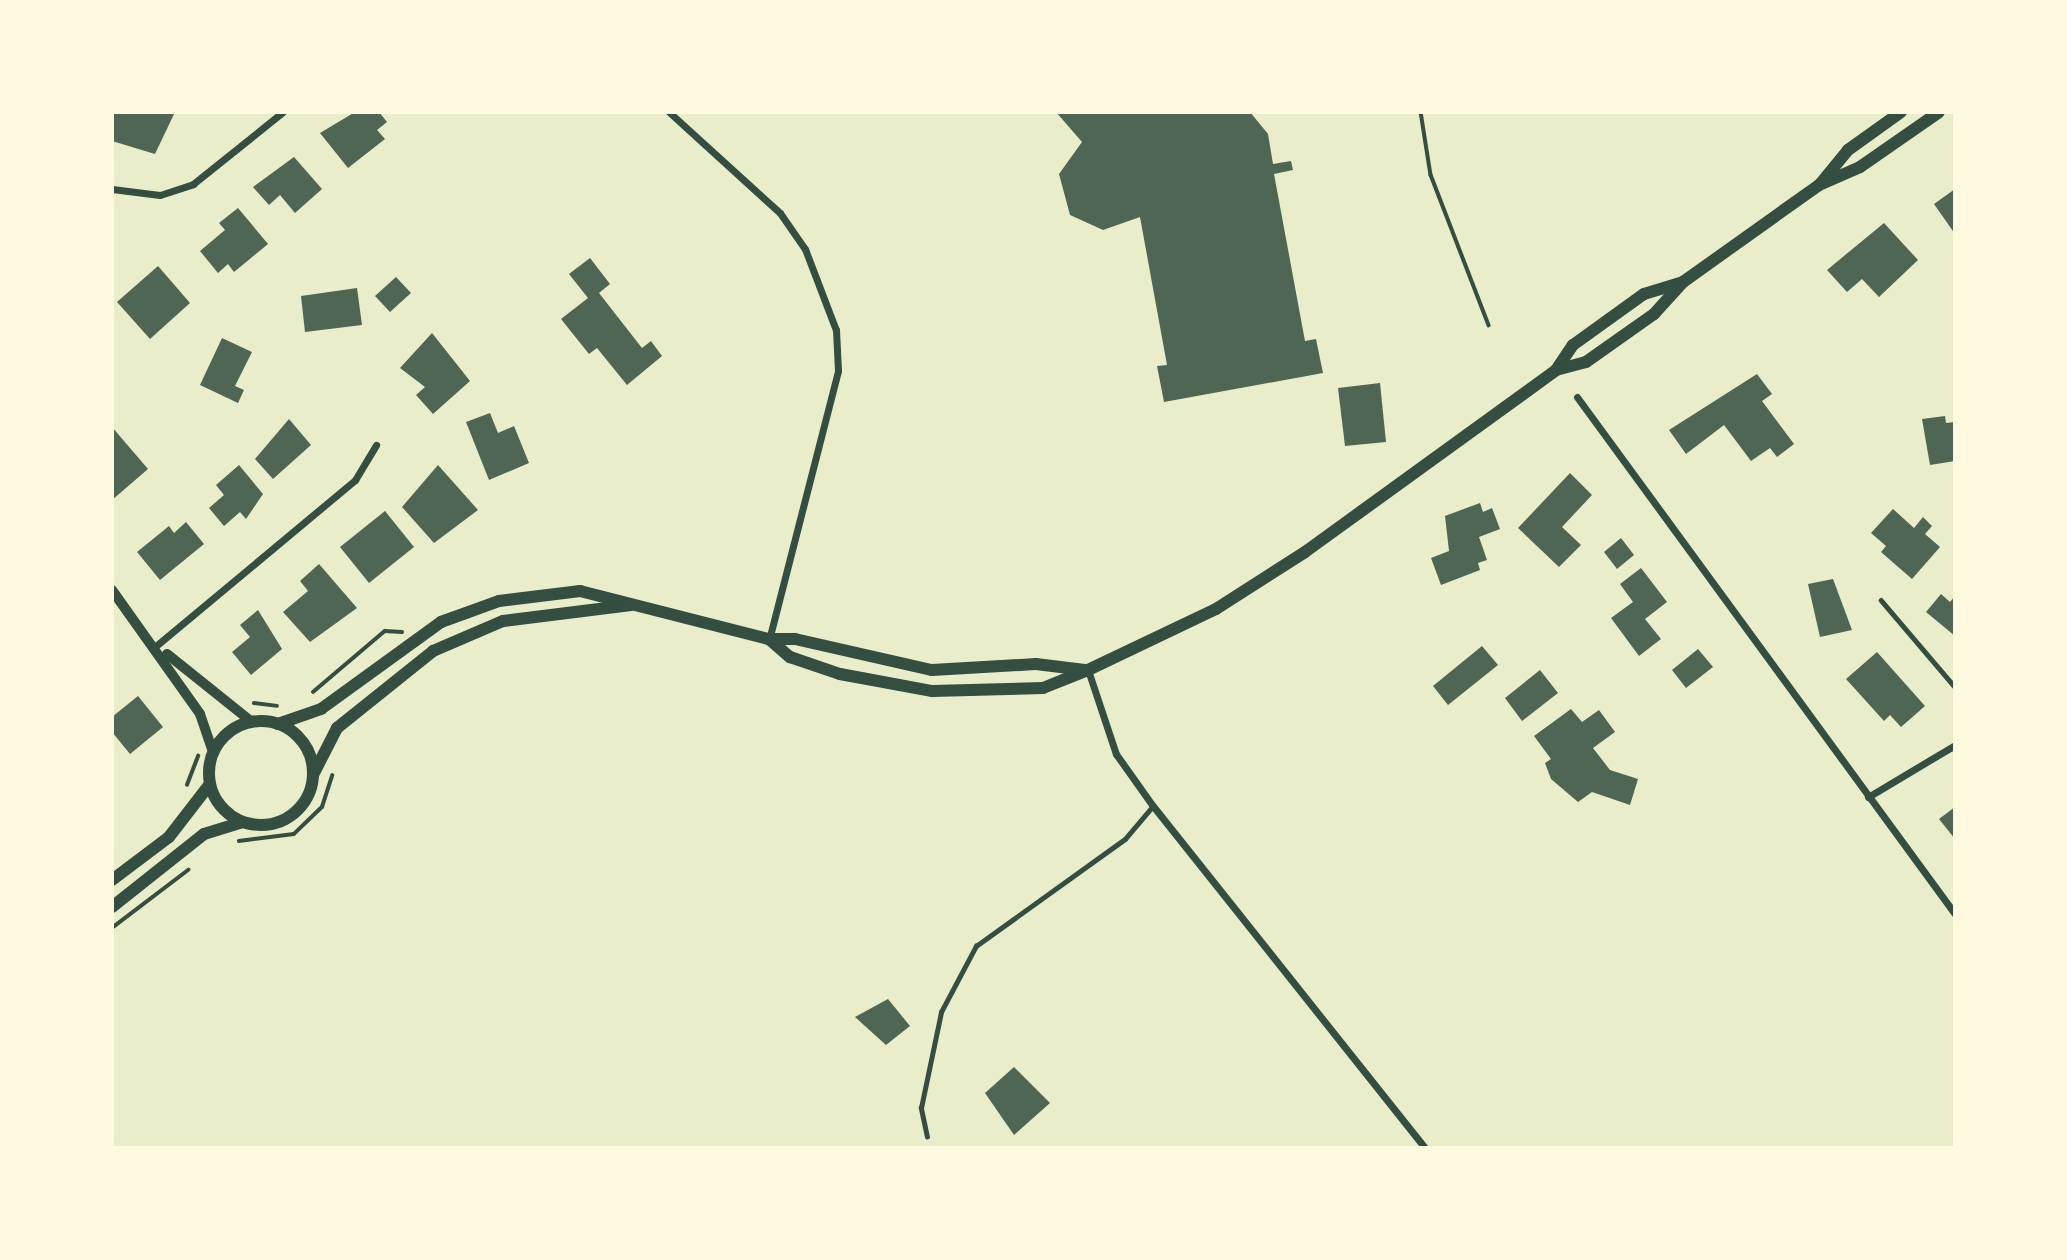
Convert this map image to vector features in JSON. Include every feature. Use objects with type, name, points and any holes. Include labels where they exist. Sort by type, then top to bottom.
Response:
[{"type":"main road","points":[[1819,185],[1848,150],[1901,112]]},
{"type":"main road","points":[[769,639],[790,657],[840,674],[921,690],[1043,688],[1088,670],[1216,609],[1556,370],[1586,362],[1654,314],[1683,282],[1819,185],[1860,167],[1939,112]]},
{"type":"main road","points":[[1556,370],[1573,345],[1644,294],[1683,282]]},
{"type":"main road","points":[[245,823],[222,808],[210,783],[213,752],[236,727],[252,722],[278,724],[321,709],[418,633],[531,594],[580,591],[645,604],[769,639],[795,639],[932,670],[1036,664],[1088,670]]},
{"type":"main road","points":[[112,907],[204,834],[224,824],[291,816],[337,729],[383,686],[464,635],[513,619],[645,604]]},
{"type":"main road","points":[[278,724],[304,744],[313,775]]},
{"type":"main road","points":[[112,880],[169,837],[210,783]]},
{"type":"street","points":[[112,190],[160,195],[193,184],[283,112]]},
{"type":"street","points":[[669,112],[780,213],[805,249],[836,330],[838,371],[769,639]]},
{"type":"street","points":[[1577,397],[1955,914]]},
{"type":"street","points":[[157,645],[355,480],[376,444]]},
{"type":"street","points":[[112,590],[157,645],[200,714],[213,752]]},
{"type":"street","points":[[157,645],[252,722]]},
{"type":"street","points":[[1088,670],[1116,754],[1153,806],[1425,1148]]},
{"type":"street","points":[[1868,797],[1955,745]]},
{"type":"lane","points":[[1881,600],[1955,687]]},
{"type":"lane","points":[[927,1138],[921,1108],[941,1013],[976,946],[1125,839],[1153,806]]},
{"type":"path","points":[[1421,112],[1431,174],[1489,325]]},
{"type":"path","points":[[303,698],[384,631],[418,633]]},
{"type":"path","points":[[242,698],[285,704]]},
{"type":"path","points":[[183,793],[198,761],[198,744]]},
{"type":"path","points":[[232,843],[295,834],[322,807],[333,771]]},
{"type":"path","points":[[112,928],[192,867]]},
{"type":"building","points":[[114,112],[175,112],[155,154],[112,141]]},
{"type":"building","points":[[355,112],[379,112],[387,122],[377,130],[385,139],[348,168],[320,133]]},
{"type":"building","points":[[1056,112],[1250,112],[1268,134],[1273,164],[1291,161],[1293,170],[1274,174],[1305,341],[1316,339],[1323,373],[1164,402],[1157,366],[1167,365],[1140,217],[1103,230],[1070,215],[1059,174],[1082,142]]},
{"type":"building","points":[[294,157],[322,189],[295,213],[280,195],[269,205],[253,187]]},
{"type":"building","points":[[1955,189],[1955,234],[1934,204]]},
{"type":"building","points":[[238,208],[268,244],[234,272],[228,264],[218,273],[200,251],[225,230],[219,223]]},
{"type":"building","points":[[1884,223],[1918,260],[1879,297],[1862,279],[1847,292],[1827,270]]},
{"type":"building","points":[[590,258],[610,284],[599,293],[642,348],[651,341],[662,356],[627,385],[597,348],[589,354],[561,319],[588,298],[569,274]]},
{"type":"building","points":[[158,266],[190,303],[150,339],[117,302]]},
{"type":"building","points":[[396,277],[411,293],[390,312],[375,296]]},
{"type":"building","points":[[357,288],[362,325],[305,332],[301,296]]},
{"type":"building","points":[[432,333],[470,381],[433,414],[416,395],[425,387],[400,368]]},
{"type":"building","points":[[222,338],[252,352],[235,386],[244,390],[238,403],[200,385]]},
{"type":"building","points":[[1757,374],[1772,394],[1762,401],[1794,444],[1777,457],[1770,448],[1751,461],[1724,425],[1686,454],[1669,430]]},
{"type":"building","points":[[1380,383],[1386,442],[1345,446],[1338,388]]},
{"type":"building","points":[[490,413],[498,433],[514,426],[529,463],[489,480],[466,422]]},
{"type":"building","points":[[1945,416],[1946,423],[1955,422],[1955,461],[1930,465],[1922,419]]},
{"type":"building","points":[[289,419],[311,445],[273,479],[255,459]]},
{"type":"building","points":[[112,427],[148,469],[112,500]]},
{"type":"building","points":[[239,465],[263,494],[246,519],[240,512],[224,526],[209,508],[224,495],[216,485]]},
{"type":"building","points":[[438,465],[478,510],[434,543],[402,507]]},
{"type":"building","points":[[1570,473],[1592,495],[1562,527],[1581,545],[1559,567],[1518,528]]},
{"type":"building","points":[[1480,503],[1483,512],[1492,508],[1500,529],[1479,537],[1487,560],[1478,563],[1480,570],[1441,585],[1431,558],[1449,551],[1445,516]]},
{"type":"building","points":[[1893,509],[1914,528],[1923,517],[1932,526],[1925,534],[1940,547],[1912,579],[1881,552],[1886,546],[1871,533]]},
{"type":"building","points":[[385,511],[414,547],[369,583],[340,547]]},
{"type":"building","points":[[186,522],[204,544],[160,580],[137,552],[169,526],[174,533]]},
{"type":"building","points":[[1621,538],[1634,555],[1617,569],[1604,552]]},
{"type":"building","points":[[319,564],[357,608],[310,642],[283,612],[308,591],[300,581]]},
{"type":"building","points":[[1641,568],[1667,602],[1645,619],[1661,639],[1639,656],[1611,618],[1633,602],[1620,584]]},
{"type":"building","points":[[1833,579],[1852,630],[1820,637],[1808,584]]},
{"type":"building","points":[[1941,594],[1950,602],[1955,596],[1955,636],[1926,612]]},
{"type":"building","points":[[258,610],[282,649],[251,675],[232,652],[250,637],[240,625]]},
{"type":"building","points":[[1482,646],[1498,665],[1448,705],[1433,686]]},
{"type":"building","points":[[1698,649],[1713,667],[1686,688],[1672,670]]},
{"type":"building","points":[[1877,652],[1925,706],[1901,727],[1890,715],[1884,721],[1846,679]]},
{"type":"building","points":[[1540,670],[1558,693],[1522,721],[1505,698]]},
{"type":"building","points":[[138,696],[163,727],[130,754],[112,732],[112,717]]},
{"type":"building","points":[[1571,709],[1582,722],[1599,710],[1615,732],[1593,748],[1610,770],[1638,779],[1630,805],[1592,792],[1578,802],[1551,779],[1545,763],[1551,759],[1534,736]]},
{"type":"building","points":[[1955,807],[1955,839],[1939,819]]},
{"type":"building","points":[[888,999],[910,1026],[886,1045],[855,1017]]},
{"type":"building","points":[[1014,1067],[1050,1103],[1014,1135],[985,1093]]}]
